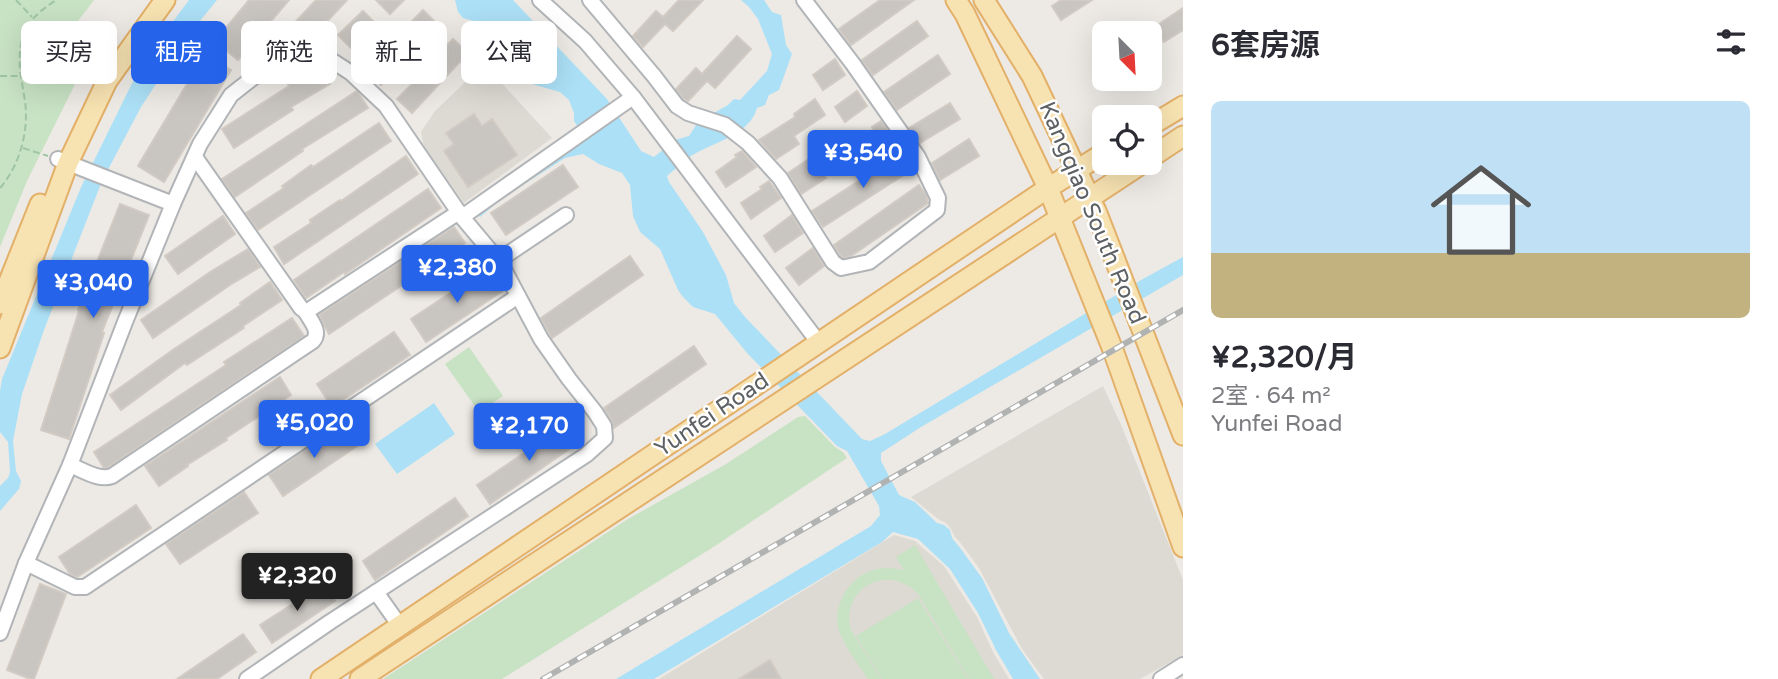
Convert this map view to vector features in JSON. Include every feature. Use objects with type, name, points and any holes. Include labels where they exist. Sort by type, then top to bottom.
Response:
[{"type":"main road","points":[[0,348],[90,96],[149,0]]},
{"type":"main road","points":[[0,304],[65,162],[107,81],[165,0]]},
{"type":"main road","name":"Kangqiao South Road","points":[[956,0],[965,13],[1048,188],[1105,331],[1183,547]]},
{"type":"main road","name":"Kangqiao South Road","points":[[984,0],[1032,76],[1089,198],[1183,435]]},
{"type":"main road","points":[[1162,119],[1183,106]]},
{"type":"main road","points":[[1162,150],[1183,136]]},
{"type":"main road","name":"Yunfei Road","points":[[321,679],[1092,160]]},
{"type":"main road","name":"Yunfei Road","points":[[360,679],[1124,175]]},
{"type":"street","points":[[540,0],[585,41],[633,97],[699,184],[814,347]]},
{"type":"street","points":[[590,0],[677,106],[688,113],[725,124],[748,143],[780,178],[833,262],[841,268],[869,262],[937,210],[938,198],[918,157],[853,64],[803,0]]},
{"type":"street","points":[[0,633],[26,563],[70,465],[125,322],[200,144],[231,95],[268,65],[296,52],[328,58],[352,73],[386,106],[461,215],[499,260],[541,339],[604,426],[605,438],[586,455],[247,679]]},
{"type":"street","points":[[306,312],[461,215],[633,97]]},
{"type":"street","points":[[70,465],[102,478],[113,477],[317,336],[306,312],[301,309],[195,157]]},
{"type":"street","points":[[65,162],[173,204]]},
{"type":"street","points":[[499,260],[566,215]]},
{"type":"street","points":[[26,563],[75,587],[85,587],[518,296]]},
{"type":"street","points":[[376,592],[400,626]]},
{"type":"street","points":[[1161,679],[1183,666]]},
{"type":"path","points":[[16,0],[33,18]]},
{"type":"path","points":[[0,188],[7,180],[22,147],[26,117],[20,76],[23,36],[33,18],[56,0]]},
{"type":"path","points":[[0,76],[20,76]]},
{"type":"path","points":[[22,147],[65,162]]},
{"type":"shaded area","points":[[463,84],[502,84],[552,138],[464,203],[424,147],[421,132],[435,111]]},
{"type":"shaded area","points":[[1103,386],[1183,580],[1183,655],[1140,679],[1044,679],[1022,649],[979,568],[951,529],[911,497]]},
{"type":"shaded area","points":[[894,535],[915,541],[944,566],[977,617],[1009,679],[659,679]]},
{"type":"green space","points":[[0,0],[94,0],[78,21],[21,21],[21,84],[75,84],[27,181],[0,247]]},
{"type":"green space","points":[[469,347],[503,396],[479,412],[445,364]]},
{"type":"green space","points":[[805,416],[847,458],[715,546],[502,679],[383,679],[628,519],[726,464],[798,417]]},
{"type":"green space","points":[[915,545],[994,679],[969,679],[918,594],[893,580],[869,584],[859,592],[849,615],[851,630],[881,679],[868,679],[846,646],[837,618],[838,608],[846,590],[868,572],[884,568],[904,570],[896,557]]},
{"type":"green space","points":[[918,598],[968,679],[882,679],[856,636]]},
{"type":"water","points":[[189,0],[217,0],[200,21],[173,21]]},
{"type":"water","points":[[455,0],[513,0],[533,21],[474,21],[463,18],[458,12]]},
{"type":"water","points":[[741,0],[764,0],[772,12],[781,15],[786,45],[792,54],[779,90],[769,95],[765,105],[757,108],[746,126],[688,158],[667,176],[703,232],[726,275],[734,303],[862,439],[870,441],[885,434],[1183,257],[1183,275],[881,453],[881,461],[899,495],[915,502],[937,523],[950,530],[952,538],[982,578],[1009,633],[1040,679],[1013,679],[978,613],[950,569],[918,539],[893,532],[882,542],[654,679],[616,679],[871,526],[880,515],[879,506],[847,451],[837,446],[747,353],[715,314],[693,307],[683,297],[660,249],[640,232],[633,216],[630,185],[622,173],[583,154],[565,158],[493,204],[480,217],[475,212],[583,135],[574,121],[569,100],[560,92],[532,84],[557,84],[557,46],[607,99],[641,151],[654,157],[675,140],[689,136],[698,122],[734,99],[740,100],[767,71],[772,54],[758,19]]},
{"type":"water","points":[[132,84],[156,84],[102,181],[44,330],[22,394],[13,441],[16,471],[21,481],[19,489],[0,511],[0,486],[10,472],[8,442],[0,432],[2,379],[82,185]]},
{"type":"water","points":[[434,403],[455,434],[397,474],[375,444]]},
{"type":"building","points":[[249,0],[289,0],[271,21],[241,21],[241,56],[238,60],[227,51],[227,27]]},
{"type":"building","points":[[316,0],[347,0],[327,21],[296,21]]},
{"type":"building","points":[[376,0],[404,0],[390,14]]},
{"type":"building","points":[[679,0],[703,0],[673,31],[665,24],[643,47],[633,36],[656,11],[663,17]]},
{"type":"building","points":[[880,0],[914,0],[851,45],[839,29]]},
{"type":"building","points":[[1061,0],[1092,0],[1061,20],[1052,6]]},
{"type":"building","points":[[1183,8],[1183,30],[1164,42],[1162,22]]},
{"type":"building","points":[[423,10],[434,21],[412,21]]},
{"type":"building","points":[[363,11],[373,21],[353,21]]},
{"type":"building","points":[[917,21],[928,36],[873,75],[862,60]]},
{"type":"building","points":[[351,23],[351,48],[338,35]]},
{"type":"building","points":[[737,36],[751,49],[715,88],[707,81],[688,101],[684,99],[676,89],[696,68],[702,74]]},
{"type":"building","points":[[453,39],[461,46],[461,60],[447,76],[447,45]]},
{"type":"building","points":[[938,55],[950,74],[897,110],[884,92]]},
{"type":"building","points":[[835,59],[845,75],[823,90],[813,75]]},
{"type":"building","points":[[187,84],[223,84],[164,182],[138,166]]},
{"type":"building","points":[[288,84],[330,84],[291,107],[293,110],[234,148],[222,129],[289,86]]},
{"type":"building","points":[[412,84],[439,84],[412,113],[397,99]]},
{"type":"building","points":[[357,91],[368,108],[302,149],[303,151],[235,197],[222,179]]},
{"type":"building","points":[[857,91],[867,106],[845,122],[835,107]]},
{"type":"building","points":[[815,99],[825,115],[794,136],[799,144],[776,159],[759,140],[795,117],[794,114]]},
{"type":"building","points":[[950,103],[960,119],[920,143],[909,128]]},
{"type":"building","points":[[474,114],[482,126],[492,119],[517,155],[468,187],[444,151],[454,144],[446,133]]},
{"type":"building","points":[[881,121],[892,136],[871,152],[861,137]]},
{"type":"building","points":[[379,123],[391,141],[258,230],[246,213],[284,188],[282,186],[311,165],[313,167]]},
{"type":"building","points":[[969,139],[979,156],[940,180],[932,163]]},
{"type":"building","points":[[742,151],[756,167],[726,187],[716,172]]},
{"type":"building","points":[[903,153],[913,169],[823,227],[812,211]]},
{"type":"building","points":[[406,156],[418,174],[284,264],[274,247]]},
{"type":"building","points":[[812,157],[826,178],[801,194],[788,173]]},
{"type":"building","points":[[563,165],[578,187],[506,235],[491,213]]},
{"type":"building","points":[[769,181],[781,198],[751,219],[741,203]]},
{"type":"building","points":[[919,185],[928,203],[851,256],[843,258],[840,255],[834,245]]},
{"type":"building","points":[[428,189],[441,208],[306,298],[294,280]]},
{"type":"building","points":[[120,204],[149,215],[102,332],[104,333],[69,439],[41,430],[78,310]]},
{"type":"building","points":[[792,215],[803,233],[775,252],[764,236]]},
{"type":"building","points":[[223,216],[235,234],[178,274],[165,256]]},
{"type":"building","points":[[454,227],[465,243],[329,334],[319,315]]},
{"type":"building","points":[[813,248],[824,266],[799,285],[786,268]]},
{"type":"building","points":[[248,249],[260,267],[153,338],[141,320]]},
{"type":"building","points":[[630,256],[643,275],[552,338],[541,318]]},
{"type":"building","points":[[488,268],[504,290],[426,342],[411,319]]},
{"type":"building","points":[[270,282],[282,300],[243,326],[244,328],[187,365],[185,363],[121,410],[110,395]]},
{"type":"building","points":[[292,318],[304,336],[104,468],[94,452]]},
{"type":"building","points":[[394,332],[410,355],[332,407],[317,384]]},
{"type":"building","points":[[694,346],[706,364],[614,428],[604,408]]},
{"type":"building","points":[[280,377],[291,395],[159,486],[145,466]]},
{"type":"building","points":[[570,422],[582,440],[490,504],[477,485]]},
{"type":"building","points":[[346,423],[360,444],[283,496],[269,475]]},
{"type":"building","points":[[244,492],[258,513],[180,564],[166,544]]},
{"type":"building","points":[[455,498],[468,516],[375,580],[363,561]]},
{"type":"building","points":[[136,505],[151,528],[77,577],[70,574],[59,557]]},
{"type":"building","points":[[40,584],[66,594],[34,679],[30,679],[7,670]]},
{"type":"building","points":[[324,584],[335,601],[272,643],[260,625]]},
{"type":"building","points":[[243,634],[256,652],[217,679],[177,679]]},
{"type":"building","points":[[770,660],[781,679],[739,679]]},
{"type":"railway","points":[[543,679],[1183,310]]}]
